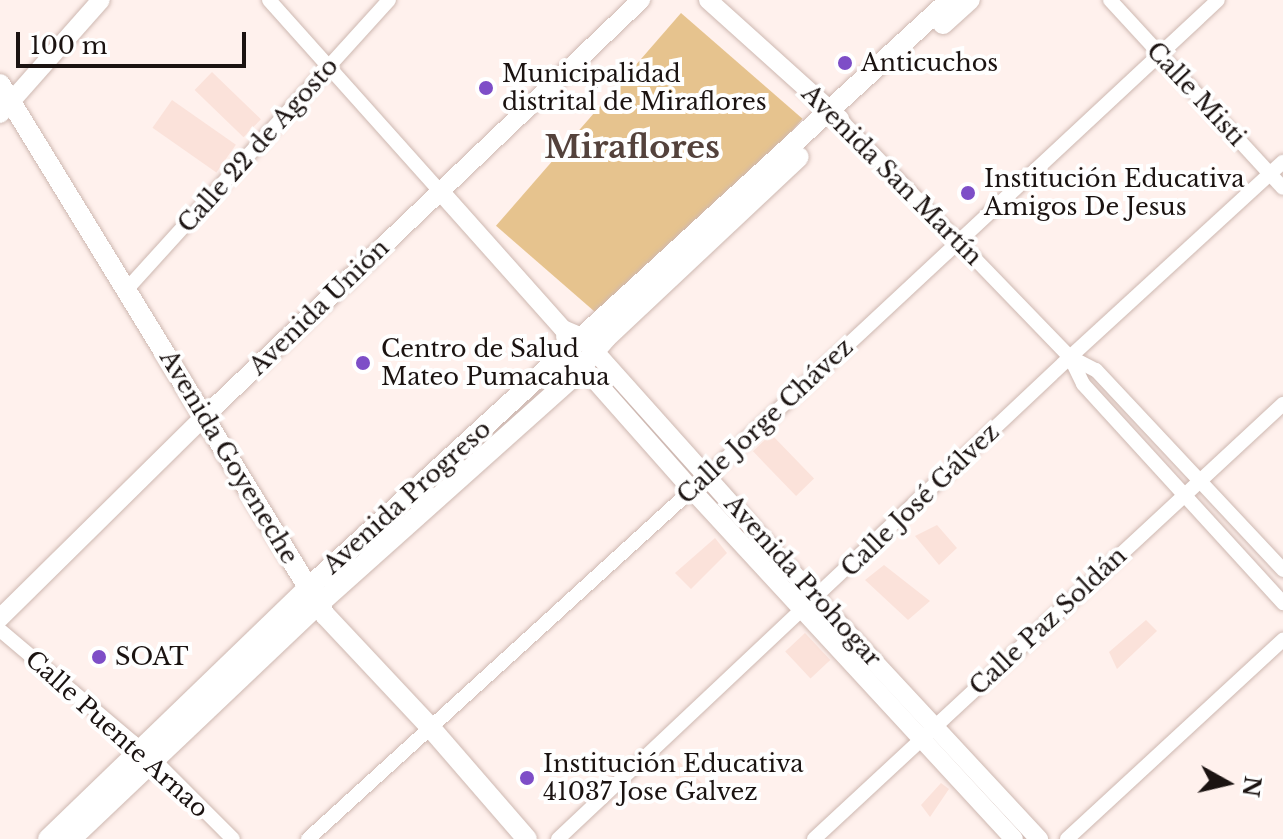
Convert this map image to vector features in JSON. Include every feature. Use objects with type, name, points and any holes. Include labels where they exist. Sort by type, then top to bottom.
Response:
[{"type":"main road","name":"Avenida Progreso","points":[[835,114],[950,0]]},
{"type":"main road","name":"Avenida Progreso","points":[[71,839],[149,756],[578,347],[835,114],[970,0]]},
{"type":"main road","name":"Avenida Goyeneche","points":[[4,100],[127,289],[313,597],[527,839]]},
{"type":"main road","name":"Avenida Progreso","points":[[48,839],[149,756]]},
{"type":"street","points":[[4,100],[101,0]]},
{"type":"street","name":"Avenida Prohogar","points":[[269,0],[578,347],[691,489],[937,725],[1039,839]]},
{"type":"street","name":"Calle 22 de Agosto","points":[[127,289],[389,0]]},
{"type":"street","name":"Avenida Unión","points":[[0,618],[205,416],[641,0]]},
{"type":"street","name":"Avenida San Martín","points":[[708,0],[835,114],[959,239],[1070,357],[1083,384],[1283,603]]},
{"type":"street","name":"Calle Misti","points":[[1110,0],[1283,188]]},
{"type":"street","name":"Calle Jorge Chávez","points":[[308,839],[707,476],[1218,0]]},
{"type":"street","name":"Calle José Gálvez","points":[[558,839],[1070,357],[1283,162]]},
{"type":"street","name":"Avenida Prohogar","points":[[578,347],[707,476],[809,605],[922,739],[1014,839]]},
{"type":"street","name":"Avenida San Martín","points":[[1070,357],[1096,370],[1283,570]]},
{"type":"street","name":"Calle Paz Soldán","points":[[814,839],[1283,404]]},
{"type":"street","name":"Calle Puente Arnao","points":[[0,630],[149,756],[233,839]]},
{"type":"street","points":[[1067,839],[1283,640]]},
{"type":"shaded area","points":[[681,13],[803,119],[617,331],[496,226]]},
{"type":"shaded area","points":[[212,72],[261,119],[244,137],[195,90]]},
{"type":"shaded area","points":[[172,100],[236,145],[216,173],[152,128]]},
{"type":"shaded area","points":[[635,135],[639,141],[644,140],[642,146],[648,148],[644,158],[631,162],[625,158],[624,143]]},
{"type":"shaded area","points":[[771,434],[814,479],[796,496],[753,451]]},
{"type":"shaded area","points":[[937,525],[957,548],[939,565],[915,536]]},
{"type":"shaded area","points":[[715,538],[727,553],[691,589],[675,573]]},
{"type":"shaded area","points":[[884,565],[930,601],[908,620],[865,580]]},
{"type":"shaded area","points":[[1146,620],[1157,631],[1117,669],[1109,652]]},
{"type":"shaded area","points":[[805,633],[830,660],[810,678],[785,651]]},
{"type":"shaded area","points":[[675,758],[703,784],[691,794],[664,765]]},
{"type":"shaded area","points":[[941,783],[949,789],[930,817],[921,805]]},
{"type":"place","name":"Anticuchos","points":[[845,63]]},
{"type":"place","name":"Municipalidad distrital de Miraflores","points":[[486,88]]},
{"type":"place","name":"Institución Educativa Amigos De Jesus","points":[[968,193]]},
{"type":"place","name":"Centro de Salud Mateo Pumacahua","points":[[363,363]]},
{"type":"place","name":"SOAT","points":[[99,657]]},
{"type":"place","name":"Institución Educativa 41037 Jose Galvez","points":[[527,778]]},
{"type":"district","name":"Miraflores","points":[[632,147]]}]
